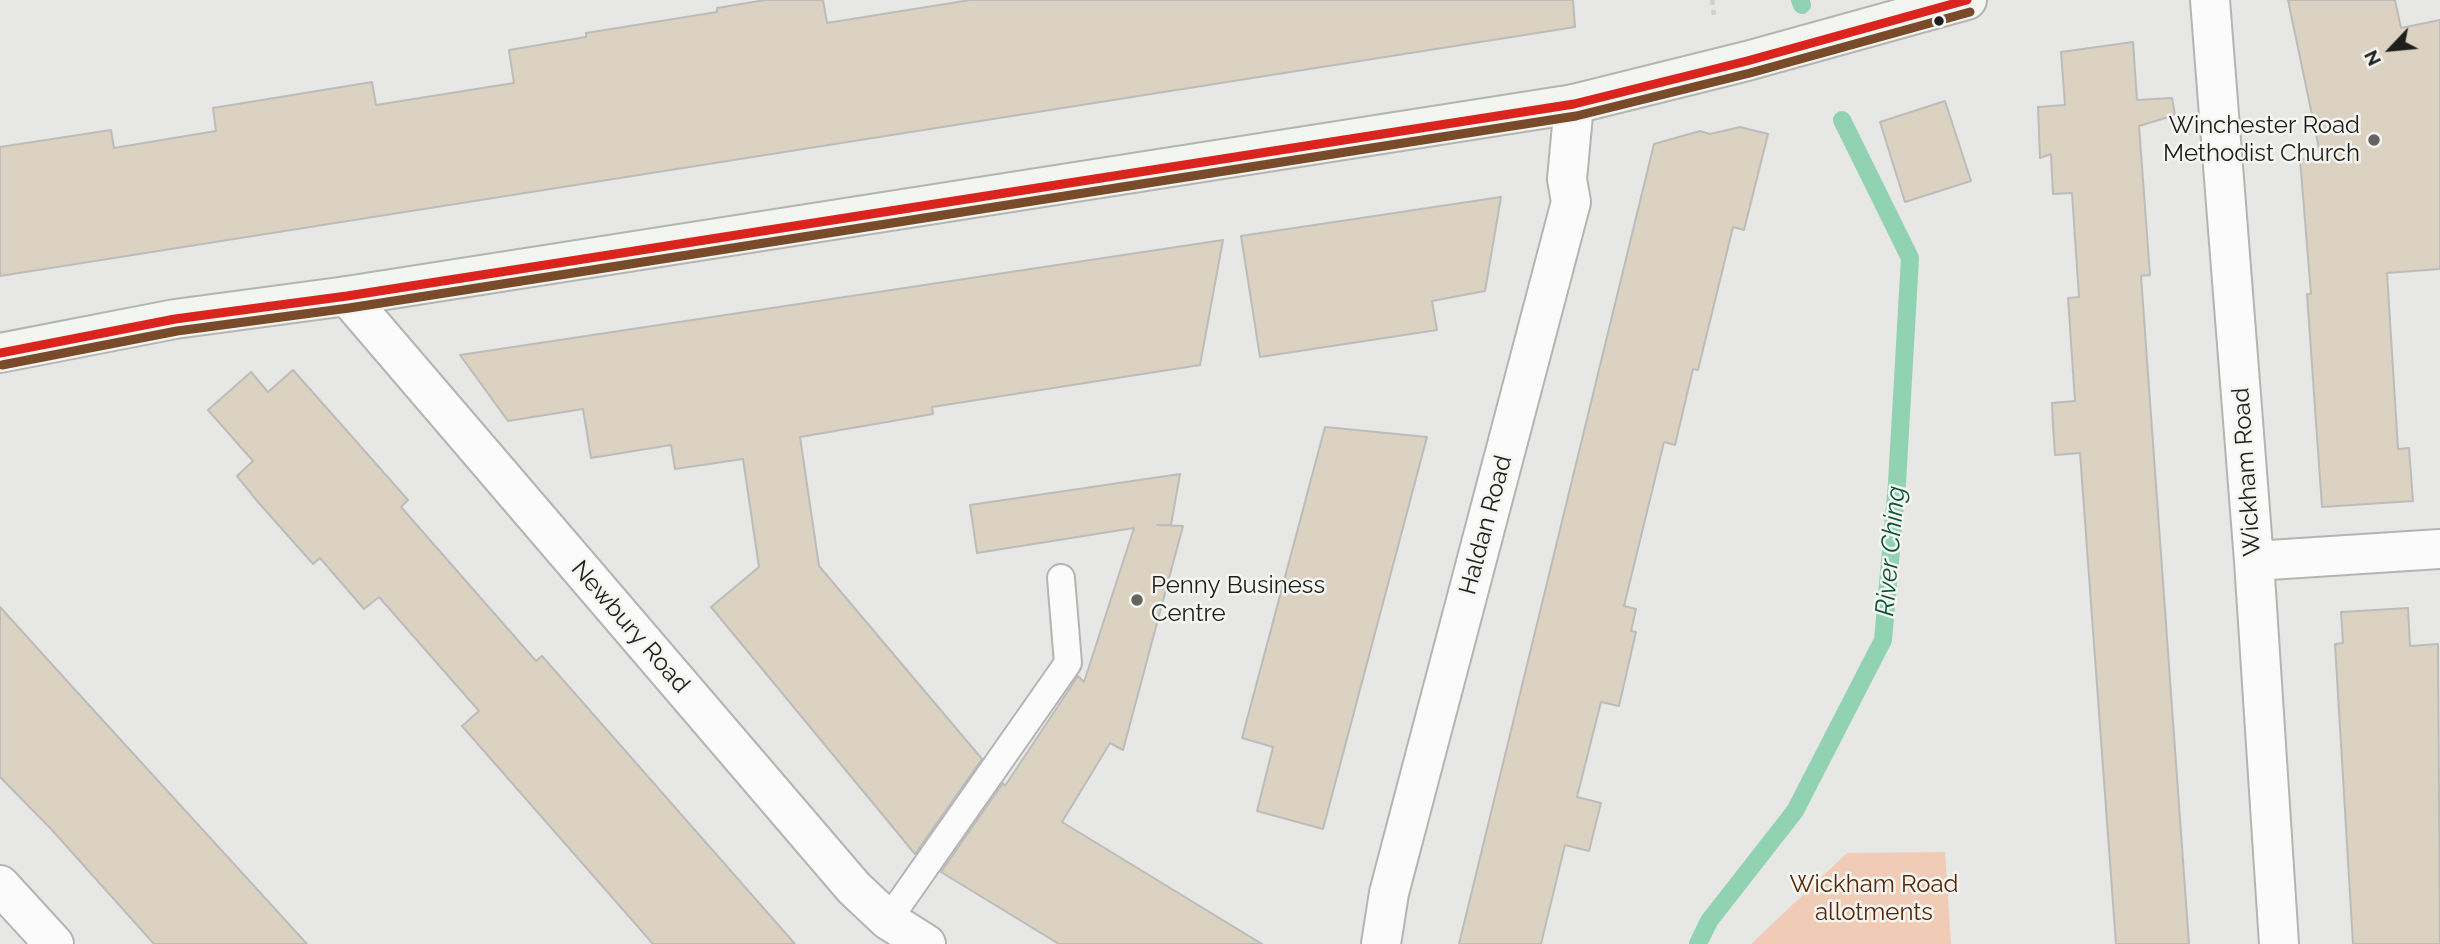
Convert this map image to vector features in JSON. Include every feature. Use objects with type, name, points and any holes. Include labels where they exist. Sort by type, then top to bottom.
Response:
[{"type":"main road","points":[[0,353],[175,319],[347,296],[1574,104],[1747,61],[1967,0]]},
{"type":"street","name":"Wickham Road","points":[[2210,0],[2254,561],[2279,944]]},
{"type":"street","name":"Haldan Road","points":[[1381,944],[1389,893],[1571,202],[1567,179],[1574,104]]},
{"type":"street","name":"Newbury Road","points":[[347,296],[854,888],[888,920],[926,944]]},
{"type":"street","points":[[2254,561],[2440,549]]},
{"type":"street","points":[[0,885],[54,944]]},
{"type":"lane","points":[[888,920],[1068,663],[1061,578]]},
{"type":"green space","name":"Wickham Road allotments","points":[[1945,852],[1951,944],[1751,944],[1847,853]]},
{"type":"building","points":[[765,0],[823,0],[827,23],[970,0],[1573,0],[1575,27],[0,276],[0,147],[111,130],[114,148],[216,131],[213,108],[372,82],[376,105],[514,83],[509,50],[586,37],[586,33],[717,12],[717,8]]},
{"type":"building","name":"Winchester Road Methodist Church","points":[[2288,0],[2395,0],[2401,28],[2440,20],[2440,269],[2387,273],[2398,449],[2409,448],[2413,501],[2322,507],[2307,294],[2311,294],[2300,159],[2321,158]]},
{"type":"building","points":[[2133,42],[2137,100],[2172,98],[2175,115],[2139,126],[2150,275],[2141,276],[2189,944],[2116,944],[2080,453],[2055,455],[2053,426],[2052,403],[2075,401],[2068,298],[2079,297],[2072,193],[2053,194],[2051,154],[2040,158],[2038,107],[2065,105],[2061,52]]},
{"type":"building","points":[[1945,101],[1971,181],[1905,202],[1880,122]]},
{"type":"building","points":[[1740,127],[1768,134],[1744,230],[1733,227],[1698,370],[1693,369],[1675,445],[1664,442],[1624,606],[1636,609],[1631,631],[1636,632],[1619,706],[1601,702],[1577,797],[1601,803],[1589,851],[1565,845],[1541,944],[1459,944],[1654,144],[1700,131],[1710,134]]},
{"type":"building","points":[[1501,197],[1485,291],[1432,301],[1437,330],[1260,357],[1241,236]]},
{"type":"building","points":[[1223,240],[1200,365],[932,407],[933,414],[800,437],[819,566],[982,759],[915,854],[711,607],[759,567],[743,459],[675,469],[671,445],[591,458],[583,409],[508,421],[460,355]]},
{"type":"building","points":[[293,370],[408,500],[401,507],[536,661],[542,656],[795,944],[653,944],[462,726],[479,711],[379,597],[364,609],[320,558],[313,564],[258,502],[237,476],[253,461],[208,410],[251,372],[268,392]]},
{"type":"building","points":[[1325,427],[1427,437],[1323,829],[1257,811],[1273,747],[1242,738]]},
{"type":"building","points":[[1180,474],[1171,525],[1157,525],[1183,526],[1123,750],[1110,743],[1062,822],[1262,944],[1059,944],[941,872],[1003,783],[1005,786],[1078,676],[1084,682],[1134,528],[977,553],[970,505]]},
{"type":"building","points":[[0,607],[307,944],[154,944],[52,830],[0,777]]},
{"type":"building","points":[[2408,608],[2410,646],[2438,644],[2440,944],[2353,944],[2335,644],[2343,643],[2341,612]]},
{"type":"waterway","name":"River Ching","points":[[1800,0],[1802,5]]},
{"type":"waterway","name":"River Ching","points":[[1698,944],[1709,921],[1795,811],[1883,640],[1897,483],[1910,258],[1842,120]]},
{"type":"transit line","points":[[0,353],[175,319],[347,296],[1574,104],[1747,61],[1967,0]]},
{"type":"transit line","points":[[2,365],[177,331],[349,308],[1576,116],[1750,73],[1970,12]]},
{"type":"place","name":"Winchester Road Methodist Church","points":[[2374,140]]},
{"type":"place","name":"Penny Business Centre","points":[[1137,600]]}]
